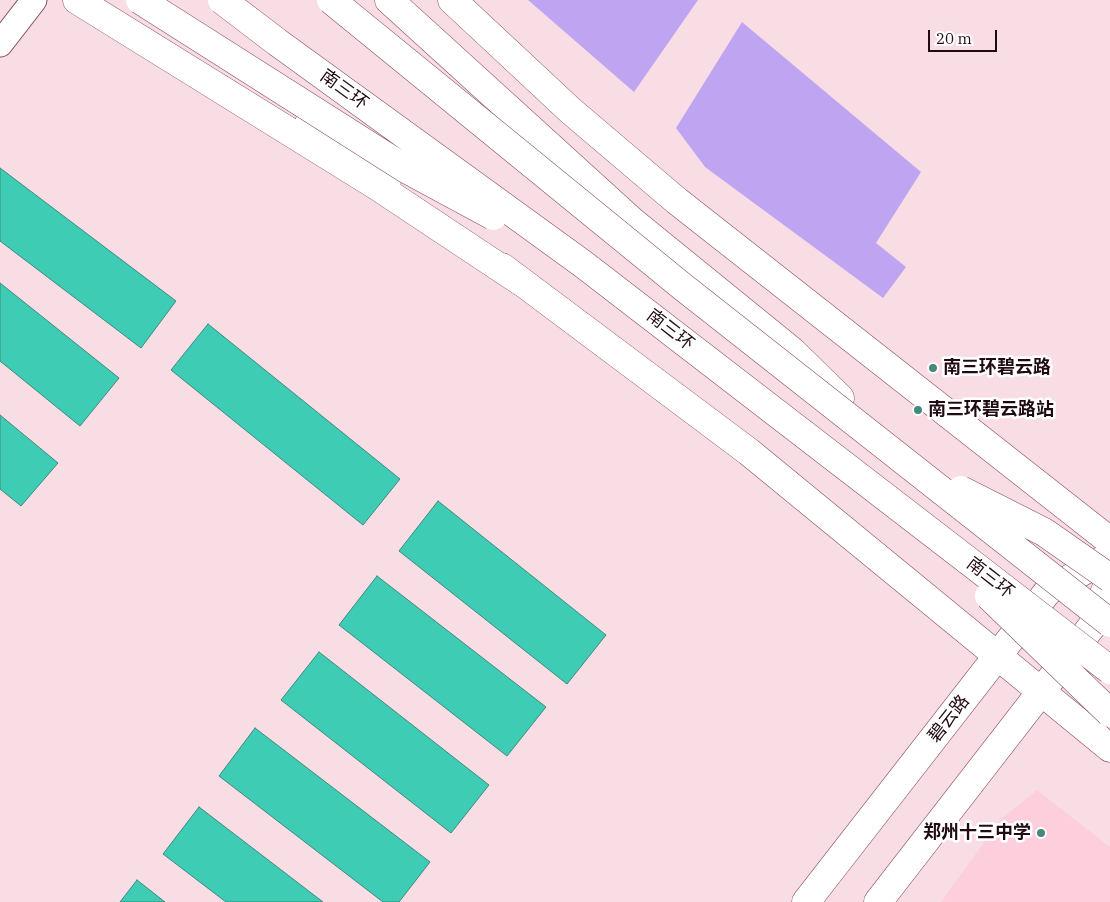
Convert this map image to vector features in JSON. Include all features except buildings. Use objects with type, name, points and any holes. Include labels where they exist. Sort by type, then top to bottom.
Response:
[{"type":"main road","points":[[77,0],[377,186],[520,281]]},
{"type":"main road","points":[[140,0],[406,169],[583,264]]},
{"type":"main road","points":[[164,0],[384,179],[749,452],[1110,748]]},
{"type":"main road","points":[[164,0],[323,116]]},
{"type":"main road","name":"南三环","points":[[222,0],[583,264],[1110,670]]},
{"type":"main road","points":[[331,0],[684,287],[1110,623]]},
{"type":"main road","points":[[390,0],[632,221],[792,351],[907,463],[1044,532],[1110,578],[1092,626],[878,902]]},
{"type":"main road","points":[[452,0],[571,111],[677,201],[1110,541]]},
{"type":"main road","points":[[890,501],[1110,713]]},
{"type":"main road","name":"碧云路","points":[[806,902],[1048,591],[1110,556]]},
{"type":"street","points":[[0,44],[34,0]]},
{"type":"shaded area","points":[[528,0],[698,0],[634,92]]},
{"type":"shaded area","points":[[742,22],[921,172],[876,243],[906,267],[883,298],[705,167],[676,128]]},
{"type":"shaded area","name":"郑州十三中学","points":[[1037,790],[1110,847],[1110,902],[941,902],[1001,819]]},
{"type":"place","name":"南三环碧云路","points":[[933,368]]},
{"type":"place","name":"南三环碧云路站","points":[[918,410]]},
{"type":"place","name":"郑州十三中学","points":[[1041,833]]}]
